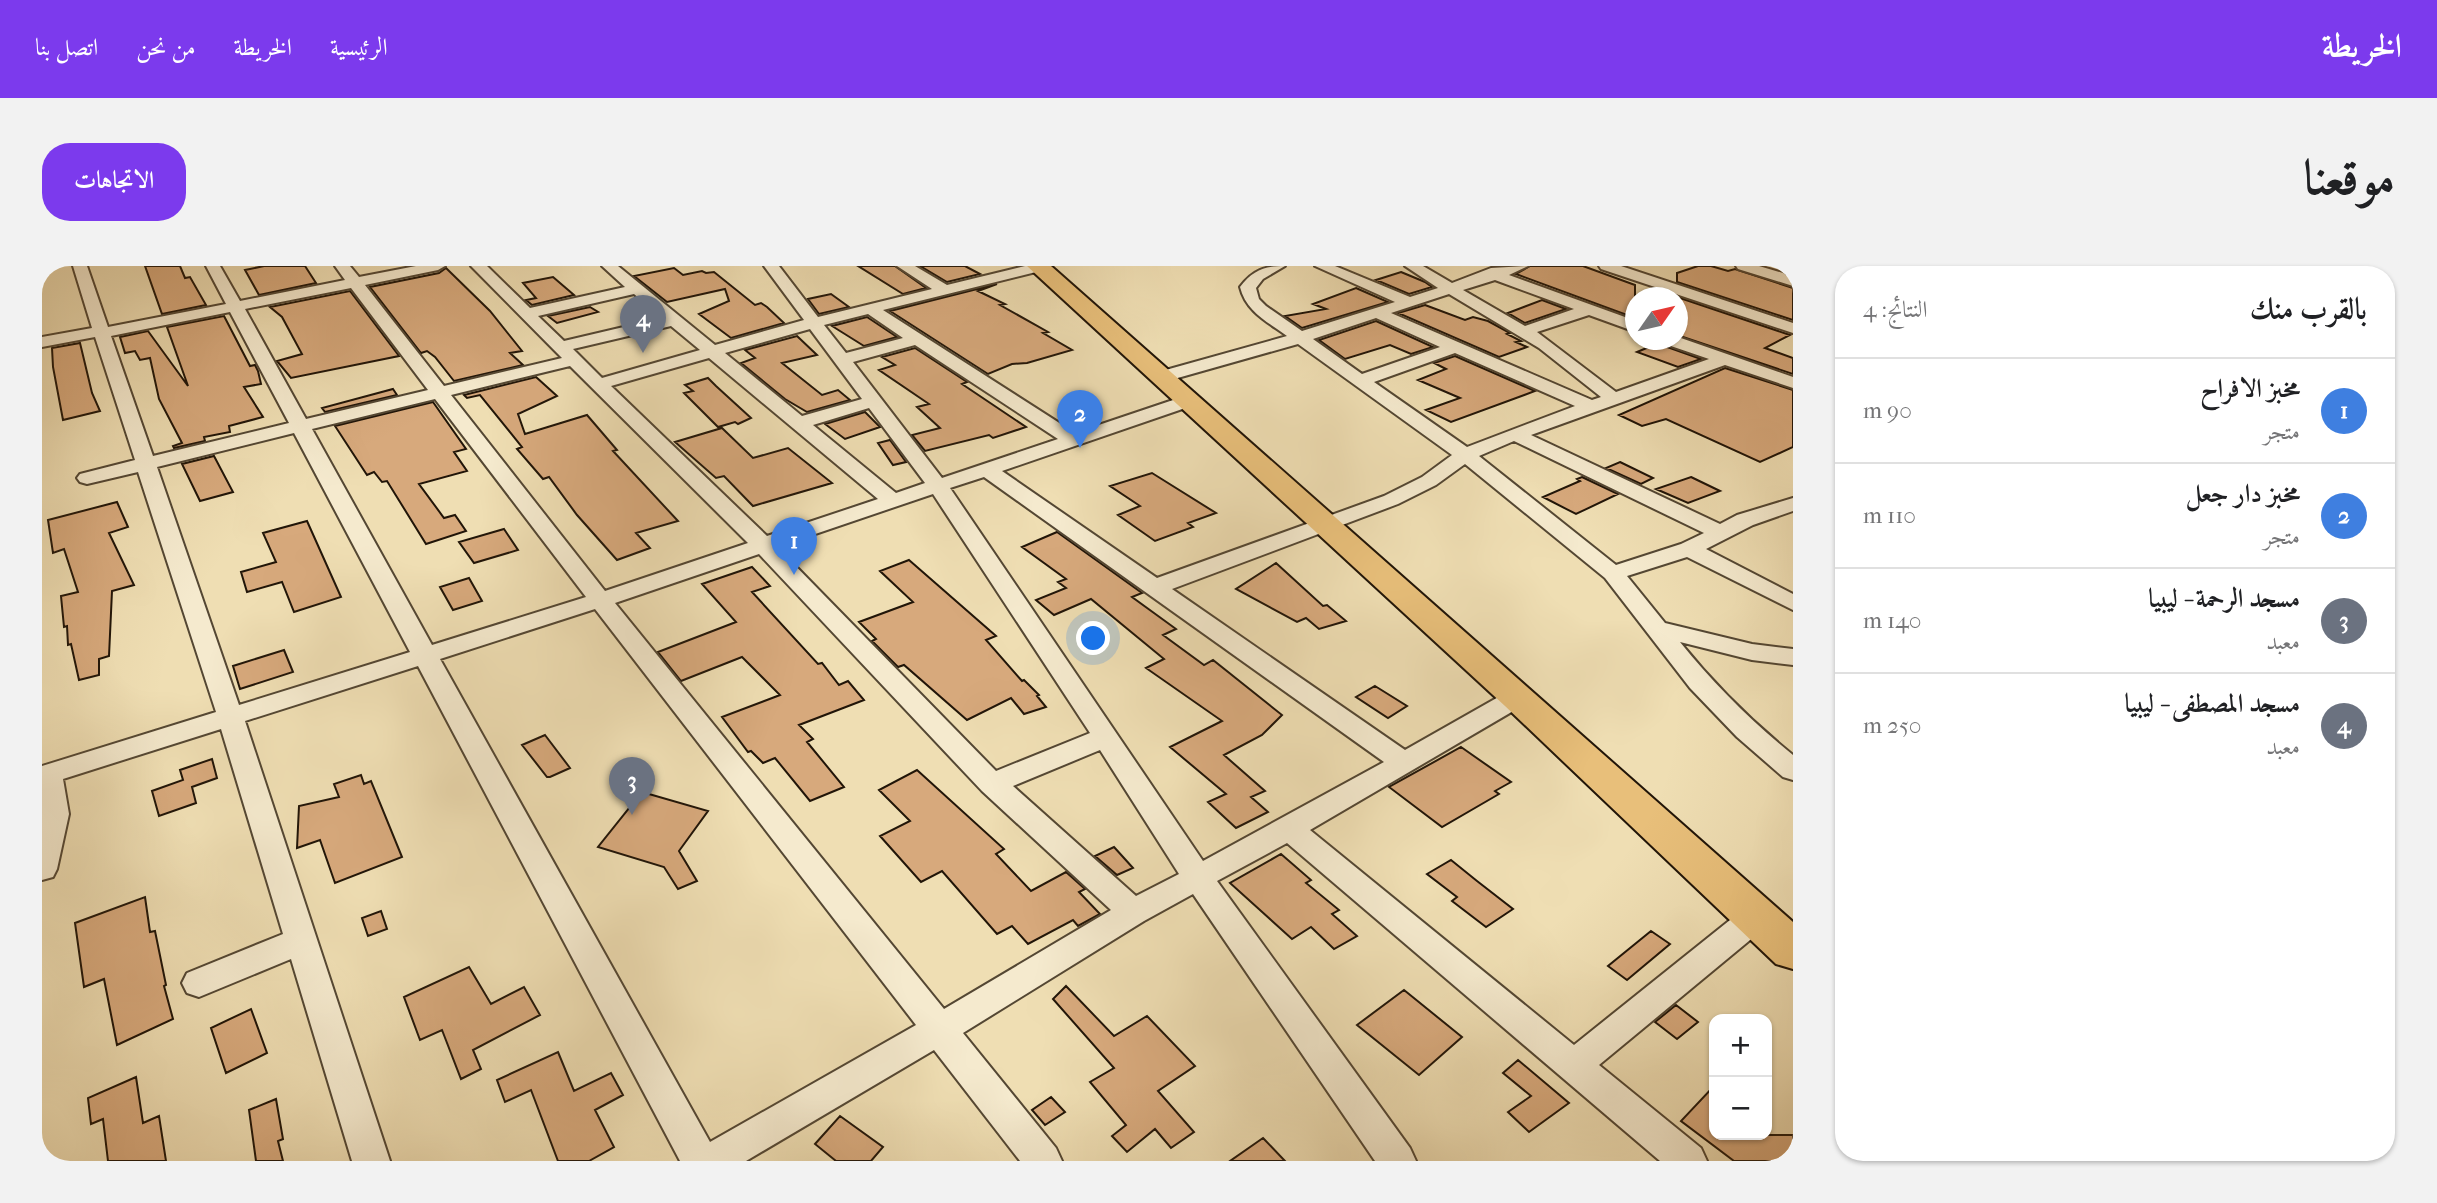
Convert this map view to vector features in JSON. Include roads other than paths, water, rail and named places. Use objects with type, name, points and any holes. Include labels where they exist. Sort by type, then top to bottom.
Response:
[{"type":"highway","points":[[1038,267],[1518,697],[1793,950]]},
{"type":"street","points":[[80,266],[230,716],[371,1161]]},
{"type":"street","points":[[213,266],[700,1161]]},
{"type":"street","points":[[42,342],[234,307],[348,275],[438,266]]},
{"type":"street","points":[[609,266],[893,501]]},
{"type":"street","points":[[771,266],[937,485],[1197,877],[1397,1161]]},
{"type":"street","points":[[904,266],[943,289]]},
{"type":"street","points":[[1278,266],[1258,276],[1248,287],[1251,300],[1299,338],[1465,455],[1613,573],[1699,682],[1737,721],[1793,770]]},
{"type":"street","points":[[1322,266],[1411,303]]},
{"type":"street","points":[[1412,266],[1525,331],[1562,356],[1614,398]]},
{"type":"street","points":[[1473,266],[1625,323]]},
{"type":"street","points":[[1161,377],[1299,338],[1521,266]]},
{"type":"street","points":[[1606,266],[1793,328]]},
{"type":"street","points":[[1743,266],[1793,281]]},
{"type":"street","points":[[482,267],[763,545],[992,784],[1133,912]]},
{"type":"street","points":[[599,384],[812,323],[1038,267]]},
{"type":"street","points":[[348,275],[600,600],[1043,1161]]},
{"type":"street","points":[[527,314],[636,289]]},
{"type":"street","points":[[869,308],[1072,439]]},
{"type":"street","points":[[1525,331],[1588,310]]},
{"type":"street","points":[[1377,313],[1591,407]]},
{"type":"street","points":[[87,478],[438,391],[674,320]]},
{"type":"street","points":[[841,360],[917,339]]},
{"type":"street","points":[[1688,346],[1792,381]]},
{"type":"street","points":[[1359,381],[1455,347]]},
{"type":"street","points":[[1155,587],[1391,500],[1429,481],[1465,455],[1514,433],[1725,359]]},
{"type":"street","points":[[800,423],[874,401]]},
{"type":"street","points":[[42,869],[55,814],[45,775],[600,600],[1188,401]]},
{"type":"street","points":[[1514,433],[1721,533]]},
{"type":"street","points":[[986,469],[1405,763]]},
{"type":"street","points":[[1613,573],[1689,549],[1745,520],[1793,504]]},
{"type":"street","points":[[1689,549],[1793,603]]},
{"type":"street","points":[[1655,628],[1752,652],[1793,657]]},
{"type":"street","points":[[711,1161],[940,1029],[1133,912],[1289,829],[1518,697]]},
{"type":"street","points":[[992,784],[1106,737]]},
{"type":"street","points":[[1289,829],[1688,1161]]},
{"type":"street","points":[[1573,1066],[1756,916]]},
{"type":"street","points":[[199,983],[300,941]]},
{"type":"place","name":"مسجد المصطفى - ليبيا","points":[[643,353]]},
{"type":"place","name":"مخبز دار جعل","points":[[1080,448]]},
{"type":"place","name":"مخبز الافراح","points":[[794,575]]},
{"type":"place","name":"مسجد الرحمة - ليبيا","points":[[632,815]]}]
